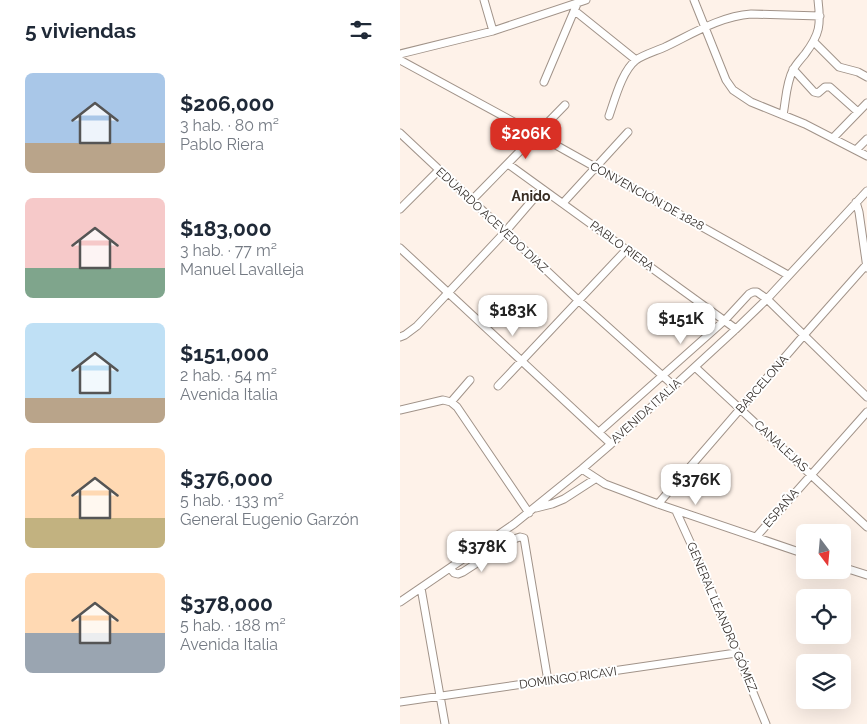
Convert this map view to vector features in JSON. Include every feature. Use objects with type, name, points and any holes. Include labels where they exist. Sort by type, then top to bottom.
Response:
[{"type":"street","points":[[484,0],[493,31]]},
{"type":"street","points":[[400,54],[493,31],[586,0]]},
{"type":"street","points":[[694,0],[726,80],[733,90],[751,102],[833,138],[867,156]]},
{"type":"street","points":[[783,115],[788,83],[793,70],[814,42],[818,30],[820,16],[818,0]]},
{"type":"street","points":[[544,82],[577,4]]},
{"type":"street","points":[[575,11],[636,60]]},
{"type":"street","points":[[609,116],[620,85],[636,60],[705,28],[740,15],[820,16]]},
{"type":"street","points":[[814,42],[835,65],[858,72],[867,77]]},
{"type":"street","name":"CONVENCIÓN DE 1828","points":[[400,60],[788,275]]},
{"type":"street","points":[[793,70],[814,92],[818,93],[825,87],[830,87],[858,112]]},
{"type":"street","points":[[833,138],[867,103]]},
{"type":"street","points":[[472,200],[565,105]]},
{"type":"street","points":[[563,203],[628,132]]},
{"type":"street","name":"EDUARDO ACEVEDO DIAZ","points":[[400,134],[578,300],[674,386]]},
{"type":"street","points":[[856,150],[867,139]]},
{"type":"street","name":"PABLO RIERA","points":[[508,164],[736,329]]},
{"type":"street","points":[[400,209],[439,170]]},
{"type":"street","points":[[400,336],[405,335],[417,326],[505,232],[542,189]]},
{"type":"street","name":"AVENIDA ITALIA","points":[[400,602],[532,510],[611,444],[767,299],[867,191]]},
{"type":"street","points":[[856,202],[867,266]]},
{"type":"street","points":[[400,248],[611,444]]},
{"type":"street","points":[[498,386],[627,249]]},
{"type":"street","name":"BARCELONA","points":[[658,504],[804,335],[867,266]]},
{"type":"street","points":[[599,432],[725,320],[753,292],[758,292],[767,299],[867,397]]},
{"type":"street","name":"CANALEJAS","points":[[695,367],[867,526]]},
{"type":"street","points":[[451,402],[470,380]]},
{"type":"street","points":[[400,410],[443,400],[451,402],[457,407],[532,510],[564,499],[595,478]]},
{"type":"street","name":"ESPAÑA","points":[[756,537],[867,412]]},
{"type":"street","points":[[582,469],[605,484],[676,511],[796,551]]},
{"type":"street","name":"GENERAL LEANDRO GÓMEZ","points":[[676,511],[701,566],[766,724]]},
{"type":"street","points":[[450,568],[454,573],[464,572],[514,539],[524,538],[548,681]]},
{"type":"street","points":[[851,570],[867,575]]},
{"type":"street","points":[[422,588],[444,724]]},
{"type":"street","name":"DOMINGO RICAVI","points":[[400,702],[736,653]]},
{"type":"district","name":"Anido","points":[[531,196]]}]
